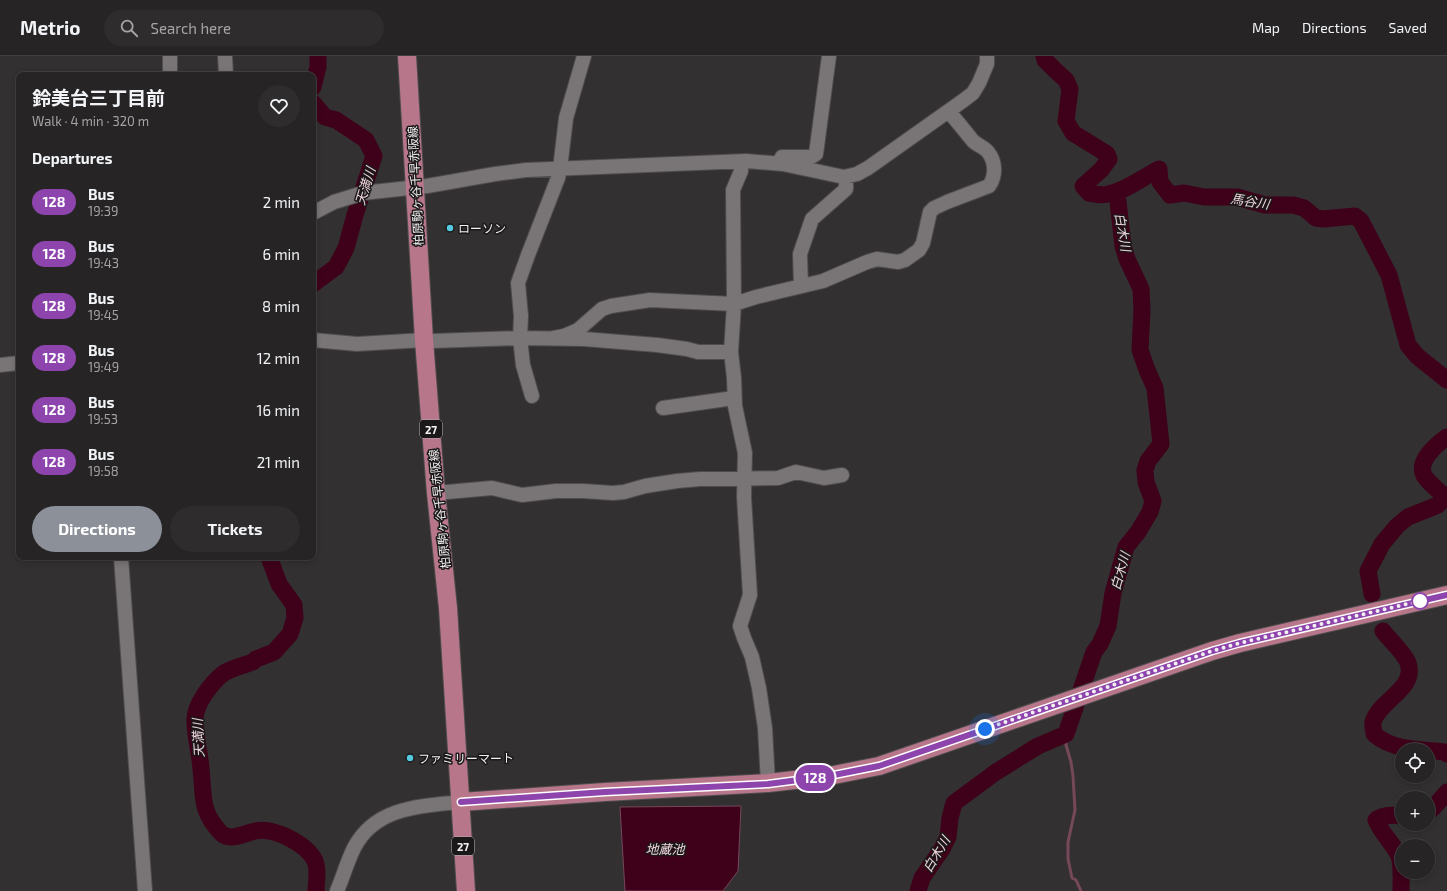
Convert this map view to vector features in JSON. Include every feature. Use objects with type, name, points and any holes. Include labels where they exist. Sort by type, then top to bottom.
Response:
[{"type":"main road","name":"柏原駒ヶ谷千早赤阪線","points":[[407,56],[424,340],[436,492],[448,608],[466,891]]},
{"type":"main road","points":[[461,802],[605,792],[768,784],[829,776],[879,766],[1212,651],[1240,643],[1447,595]]},
{"type":"street","points":[[170,56],[170,72]]},
{"type":"street","points":[[225,56],[226,72]]},
{"type":"street","points":[[532,396],[523,364],[520,338],[522,316],[518,283],[520,274],[560,169],[566,118],[584,56]]},
{"type":"street","points":[[779,163],[782,157],[811,157],[816,154],[829,56]]},
{"type":"street","points":[[316,211],[334,202],[355,195],[414,188],[510,172],[741,162],[779,163],[846,177],[858,174],[868,168],[949,112],[973,93],[984,72],[987,64],[987,56]]},
{"type":"street","points":[[553,338],[564,336],[578,330],[602,309],[611,306],[650,300],[734,304],[823,281],[877,259],[898,262],[906,260],[919,250],[923,243],[930,212],[934,208],[989,186],[995,175],[994,166],[988,152],[974,142],[949,112]]},
{"type":"street","points":[[741,162],[741,171],[734,190],[734,304],[731,352],[735,406],[744,453],[746,546],[750,595],[740,626],[752,657],[759,688],[765,728],[768,784]]},
{"type":"street","points":[[801,286],[800,254],[812,219],[846,190],[846,177]]},
{"type":"street","points":[[316,340],[357,344],[424,340],[553,338],[657,345],[698,352],[731,352]]},
{"type":"street","points":[[0,365],[16,362]]},
{"type":"street","points":[[663,408],[734,398]]},
{"type":"street","points":[[436,492],[492,488],[522,495],[556,491],[613,493],[677,481],[700,479],[778,478],[796,472],[824,478],[842,475]]},
{"type":"street","points":[[121,560],[145,891]]},
{"type":"street","points":[[337,891],[354,848],[363,834],[381,818],[400,810],[421,806],[461,802]]},
{"type":"water","name":"地蔵池","points":[[741,806],[738,871],[723,891],[625,891],[620,807]]},
{"type":"waterway","name":"天満川","points":[[316,75],[318,56]]},
{"type":"waterway","name":"馬谷川","points":[[1044,56],[1045,60],[1066,80],[1070,89],[1066,121],[1073,133],[1107,154],[1109,159],[1101,170],[1083,186],[1089,193],[1103,195],[1121,190],[1159,169],[1160,182],[1170,195],[1184,193],[1204,197],[1237,197],[1265,205],[1293,205],[1304,208],[1316,218],[1323,219],[1355,216],[1361,221],[1389,275],[1408,345],[1417,356],[1447,380]]},
{"type":"waterway","name":"天満川","points":[[316,106],[325,117],[336,120],[366,140],[374,156],[346,248],[336,267],[316,282]]},
{"type":"waterway","name":"白木川","points":[[918,891],[922,878],[942,849],[948,837],[950,818],[954,803],[996,772],[1038,746],[1066,734],[1094,652],[1100,644],[1108,626],[1113,593],[1126,547],[1138,532],[1150,512],[1153,501],[1146,482],[1145,470],[1148,461],[1161,444],[1155,388],[1140,350],[1142,310],[1141,289],[1127,259],[1123,246],[1117,192]]},
{"type":"waterway","name":"馬谷川","points":[[1372,594],[1368,571],[1382,544],[1397,526],[1408,517],[1438,505],[1444,498],[1443,495],[1425,477],[1423,465],[1428,454],[1447,437]]},
{"type":"waterway","name":"天満川","points":[[270,560],[279,584],[294,605],[295,618],[290,634],[274,652],[224,673],[209,688],[197,708],[195,721],[203,796],[209,818],[225,836],[233,837],[263,830],[280,834],[298,843],[311,855],[315,861],[317,872],[316,891]]},
{"type":"waterway","name":"馬谷川","points":[[1383,631],[1406,659],[1409,672],[1407,680],[1402,687],[1377,714],[1373,723],[1374,734],[1381,740],[1390,744],[1407,748],[1444,752],[1447,754]]},
{"type":"waterway","points":[[1066,734],[1066,745],[1073,776],[1075,810],[1068,842],[1068,859],[1072,878],[1076,880],[1081,891]]},
{"type":"waterway","name":"馬谷川","points":[[1435,806],[1447,792]]},
{"type":"waterway","name":"馬谷川","points":[[1395,815],[1385,816],[1376,820],[1399,856],[1401,868],[1401,891]]},
{"type":"bus line","name":"128","points":[[461,802],[605,792],[768,784],[829,776],[879,766],[1212,651],[1240,643],[1447,595]]},
{"type":"place","name":"ローソン","points":[[450,228]]},
{"type":"place","name":"ファミリーマート","points":[[410,758]]},
{"type":"route","points":[[985,729],[1212,651],[1240,643],[1420,601]]}]
